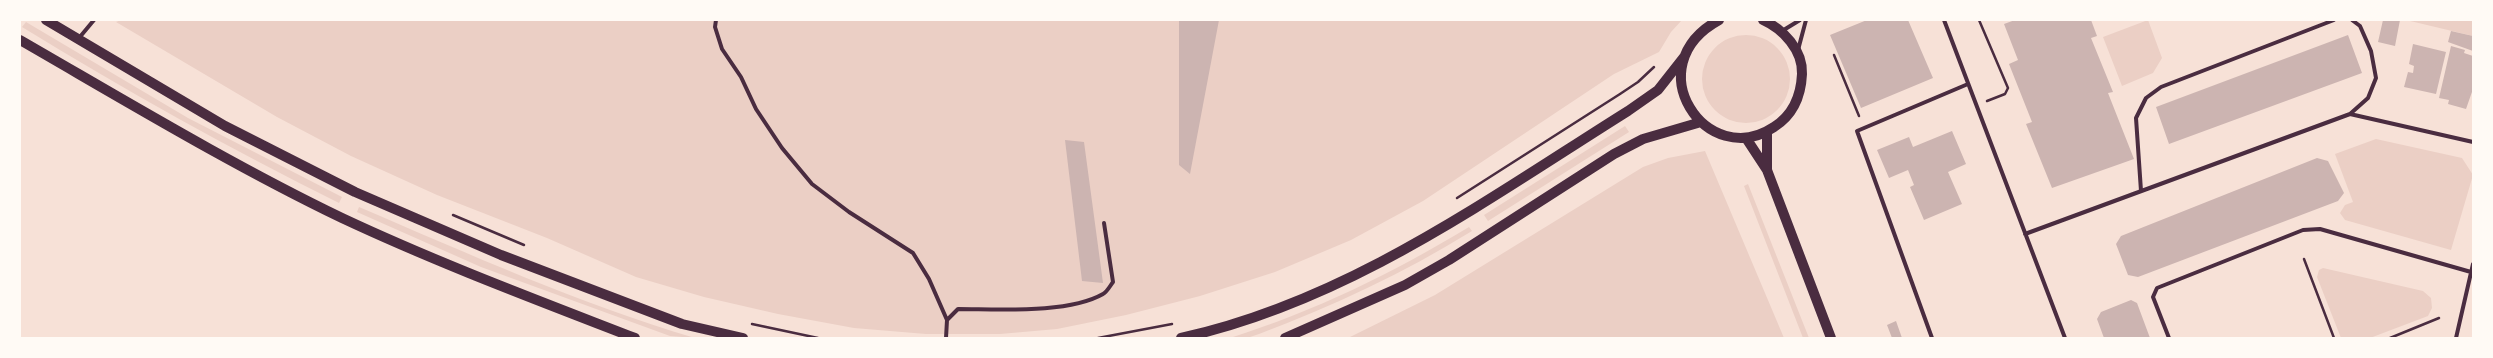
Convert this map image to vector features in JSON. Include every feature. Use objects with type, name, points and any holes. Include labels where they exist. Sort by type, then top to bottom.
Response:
[{"type":"main road","points":[[46,20],[225,126],[355,192],[502,254],[674,321],[743,338]]},
{"type":"main road","points":[[1181,338],[1229,325],[1331,287],[1431,236],[1628,111],[1658,90],[1684,57],[1692,41],[1705,28],[1719,20]]},
{"type":"main road","points":[[1684,57],[1681,75],[1682,92],[1690,108],[1701,122],[1714,131],[1730,136],[1746,138],[1767,132],[1782,122],[1796,101],[1801,89],[1802,71],[1797,52],[1781,31],[1764,20]]},
{"type":"main road","points":[[20,40],[232,162],[343,218],[494,283],[635,338]]},
{"type":"main road","points":[[1285,338],[1405,285],[1448,260],[1614,154],[1643,139],[1701,122]]},
{"type":"main road","points":[[1766,170],[1767,132]]},
{"type":"main road","points":[[1746,138],[1766,170],[1831,338]]},
{"type":"street","points":[[78,39],[94,20]]},
{"type":"street","points":[[716,20],[715,27],[722,49],[741,77],[756,109],[782,148],[812,184],[849,212],[913,254],[929,279],[947,320],[946,338]]},
{"type":"street","points":[[1781,31],[1800,20]]},
{"type":"street","points":[[1797,52],[1806,20]]},
{"type":"street","points":[[1944,20],[2065,338]]},
{"type":"street","points":[[2141,191],[2136,118],[2146,98],[2161,87],[2334,20]]},
{"type":"street","points":[[2025,234],[2350,114],[2368,98],[2376,78],[2370,52],[2360,26],[2352,20]]},
{"type":"street","points":[[1932,338],[1857,131],[1968,84]]},
{"type":"street","points":[[2350,114],[2473,142]]},
{"type":"street","points":[[947,320],[958,309],[1019,309],[1071,305],[1104,294],[1113,282],[1104,223]]},
{"type":"street","points":[[2169,338],[2153,296],[2157,288],[2303,230],[2320,229],[2471,272]]},
{"type":"street","points":[[2456,338],[2473,264]]},
{"type":"path","points":[[1979,20],[2008,88],[2005,94],[1989,100]]},
{"type":"path","points":[[1834,55],[1859,116]]},
{"type":"path","points":[[1455,200],[1638,82],[1655,65]]},
{"type":"path","points":[[448,213],[527,246]]},
{"type":"path","points":[[2304,259],[2334,338]]},
{"type":"path","points":[[2391,338],[2440,318]]},
{"type":"path","points":[[1098,338],[1177,323]]},
{"type":"path","points":[[751,324],[818,338]]},
{"type":"shaded area","points":[[121,20],[1682,20],[1671,32],[1659,52],[1614,74],[1423,201],[1351,240],[1275,272],[1200,296],[1126,315],[1057,329],[1000,334],[926,334],[854,328],[778,314],[704,297],[636,277],[547,238],[437,195],[351,156],[277,117],[116,22]]},
{"type":"shaded area","points":[[2148,20],[2162,58],[2153,73],[2122,86],[2103,37]]},
{"type":"shaded area","points":[[2406,20],[2473,20],[2473,36]]},
{"type":"shaded area","points":[[26,22],[188,118],[342,197],[339,203],[258,162],[139,96],[22,27]]},
{"type":"shaded area","points":[[1746,35],[1763,38],[1777,48],[1787,62],[1790,79],[1787,96],[1777,110],[1763,120],[1746,123],[1729,120],[1715,110],[1705,96],[1702,79],[1705,62],[1715,48],[1729,38]]},
{"type":"shaded area","points":[[1625,126],[1629,132],[1488,221],[1484,215]]},
{"type":"shaded area","points":[[2376,139],[2462,158],[2473,175],[2451,250],[2345,220],[2340,213],[2345,205],[2353,202],[2335,154]]},
{"type":"shaded area","points":[[1705,151],[1784,338],[1348,338],[1435,295],[1643,167],[1668,158]]},
{"type":"shaded area","points":[[1748,184],[1809,338],[1803,338],[1744,186]]},
{"type":"shaded area","points":[[359,207],[567,294],[652,325],[695,338],[670,336],[481,267],[357,212]]},
{"type":"shaded area","points":[[1469,227],[1472,231],[1420,261],[1368,288],[1259,334],[1247,338],[1230,338],[1293,316],[1353,290],[1412,260]]},
{"type":"shaded area","points":[[2323,268],[2423,291],[2431,298],[2432,308],[2428,316],[2370,338],[2341,338],[2317,277],[2319,270]]},
{"type":"building","points":[[1179,20],[1219,20],[1190,174],[1179,165]]},
{"type":"building","points":[[1867,20],[1908,20],[1933,78],[1861,108],[1830,35]]},
{"type":"building","points":[[2015,20],[2091,20],[2097,36],[2091,38],[2113,92],[2108,93],[2134,159],[2052,188],[2026,124],[2032,122],[2009,64],[2018,60],[2004,24]]},
{"type":"building","points":[[2383,20],[2400,20],[2395,46],[2378,42]]},
{"type":"building","points":[[2451,31],[2473,36],[2473,51],[2448,42]]},
{"type":"building","points":[[2348,35],[2362,73],[2169,144],[2156,107]]},
{"type":"building","points":[[2413,44],[2446,52],[2436,94],[2404,87],[2408,72],[2413,73],[2414,66],[2409,64]]},
{"type":"building","points":[[2451,46],[2465,50],[2464,53],[2473,56],[2473,89],[2466,109],[2448,104],[2449,100],[2439,98]]},
{"type":"building","points":[[1952,131],[1966,164],[1948,172],[1962,204],[1924,220],[1910,187],[1914,185],[1908,170],[1889,178],[1877,150],[1909,137],[1913,147]]},
{"type":"building","points":[[1065,140],[1084,142],[1103,283],[1082,281]]},
{"type":"building","points":[[2317,158],[2328,161],[2344,193],[2338,201],[2138,277],[2128,275],[2116,244],[2121,236]]},
{"type":"building","points":[[2131,300],[2137,303],[2150,338],[2104,338],[2097,319],[2101,312]]},
{"type":"building","points":[[1896,321],[1902,338],[1892,338],[1887,325]]}]
